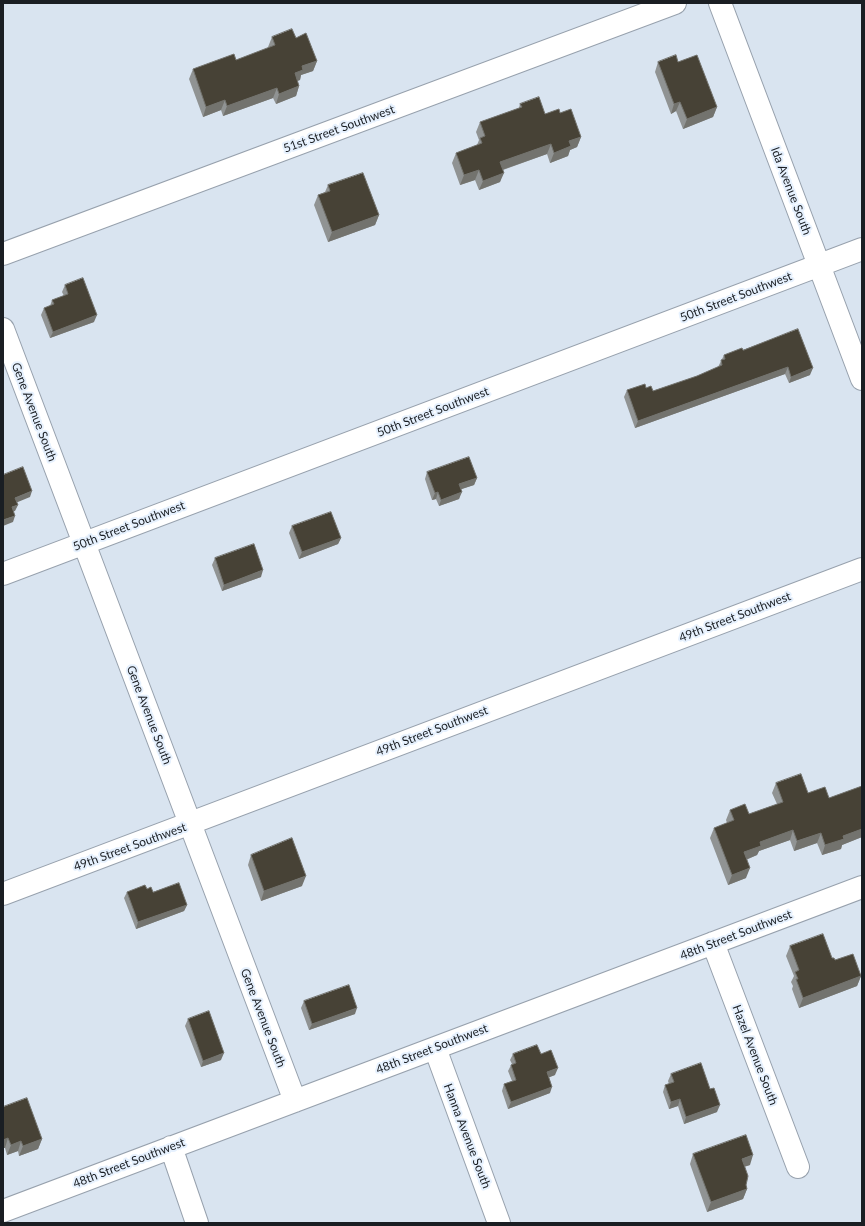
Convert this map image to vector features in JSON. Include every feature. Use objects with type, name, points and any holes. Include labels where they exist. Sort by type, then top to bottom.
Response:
[{"type":"street","name":"51st Street Southwest","points":[[3,254],[675,3]]},
{"type":"street","name":"Ida Avenue South","points":[[720,3],[862,379]]},
{"type":"street","name":"50th Street Southwest","points":[[3,574],[862,249]]},
{"type":"street","name":"Gene Avenue South","points":[[3,329],[295,1100]]},
{"type":"street","name":"49th Street Southwest","points":[[3,894],[862,569]]},
{"type":"street","name":"48th Street Southwest","points":[[3,1211],[862,887]]},
{"type":"street","name":"Hazel Avenue South","points":[[713,943],[798,1168]]},
{"type":"street","name":"Hanna Avenue South","points":[[435,1048],[499,1223]]},
{"type":"street","points":[[171,1147],[197,1223]]},
{"type":"building","points":[[292,29],[296,38],[306,33],[317,61],[302,66],[303,70],[295,73],[299,86],[279,94],[277,88],[227,106],[225,100],[206,107],[193,69],[234,54],[236,60],[275,45],[272,37]]},
{"type":"building","points":[[676,55],[678,62],[697,55],[717,107],[687,119],[680,102],[674,104],[658,62]]},
{"type":"building","points":[[539,97],[545,114],[559,109],[560,113],[571,109],[581,137],[569,141],[571,146],[554,153],[551,144],[500,162],[504,173],[483,181],[479,170],[464,175],[456,153],[482,143],[480,138],[485,136],[480,122],[522,107],[520,104]]},
{"type":"building","points":[[363,173],[379,215],[332,232],[318,195],[330,191],[328,185]]},
{"type":"building","points":[[83,278],[97,315],[53,332],[44,308],[54,304],[52,300],[68,294],[65,285]]},
{"type":"building","points":[[798,329],[813,368],[791,377],[788,367],[638,421],[627,390],[645,384],[646,388],[651,386],[653,391],[697,376],[722,365],[721,360],[725,359],[724,355],[742,348],[743,350]]},
{"type":"building","points":[[469,457],[477,478],[459,484],[462,492],[441,500],[438,492],[435,493],[427,472]]},
{"type":"building","points":[[23,467],[32,491],[15,498],[18,505],[12,507],[15,516],[3,520],[3,475]]},
{"type":"building","points":[[331,512],[341,538],[302,552],[292,526]]},
{"type":"building","points":[[254,544],[263,570],[224,585],[215,558]]},
{"type":"building","points":[[801,774],[808,793],[825,787],[829,798],[862,786],[862,829],[843,836],[844,839],[825,845],[821,833],[797,841],[793,830],[760,842],[761,846],[744,852],[750,868],[732,875],[714,828],[734,820],[730,810],[745,804],[749,814],[783,802],[776,783]]},
{"type":"building","points":[[292,838],[306,876],[264,891],[251,855]]},
{"type":"building","points":[[179,883],[187,905],[138,922],[127,892],[145,885],[147,889],[151,887],[153,892]]},
{"type":"building","points":[[823,934],[832,958],[835,960],[853,954],[861,976],[803,998],[795,972],[799,970],[790,946]]},
{"type":"building","points":[[349,985],[357,1008],[312,1024],[304,1001]]},
{"type":"building","points":[[209,1011],[224,1053],[203,1061],[188,1019]]},
{"type":"building","points":[[537,1045],[541,1054],[551,1050],[558,1068],[547,1072],[552,1087],[511,1102],[504,1084],[516,1080],[511,1065],[516,1063],[513,1054]]},
{"type":"building","points":[[701,1063],[710,1089],[714,1088],[720,1105],[686,1117],[680,1099],[671,1102],[665,1085],[674,1082],[671,1074]]},
{"type":"building","points":[[27,1098],[42,1139],[23,1146],[21,1141],[11,1145],[8,1138],[3,1140],[3,1107]]},
{"type":"building","points":[[746,1135],[753,1155],[742,1159],[748,1176],[746,1185],[747,1189],[711,1202],[693,1154]]}]
